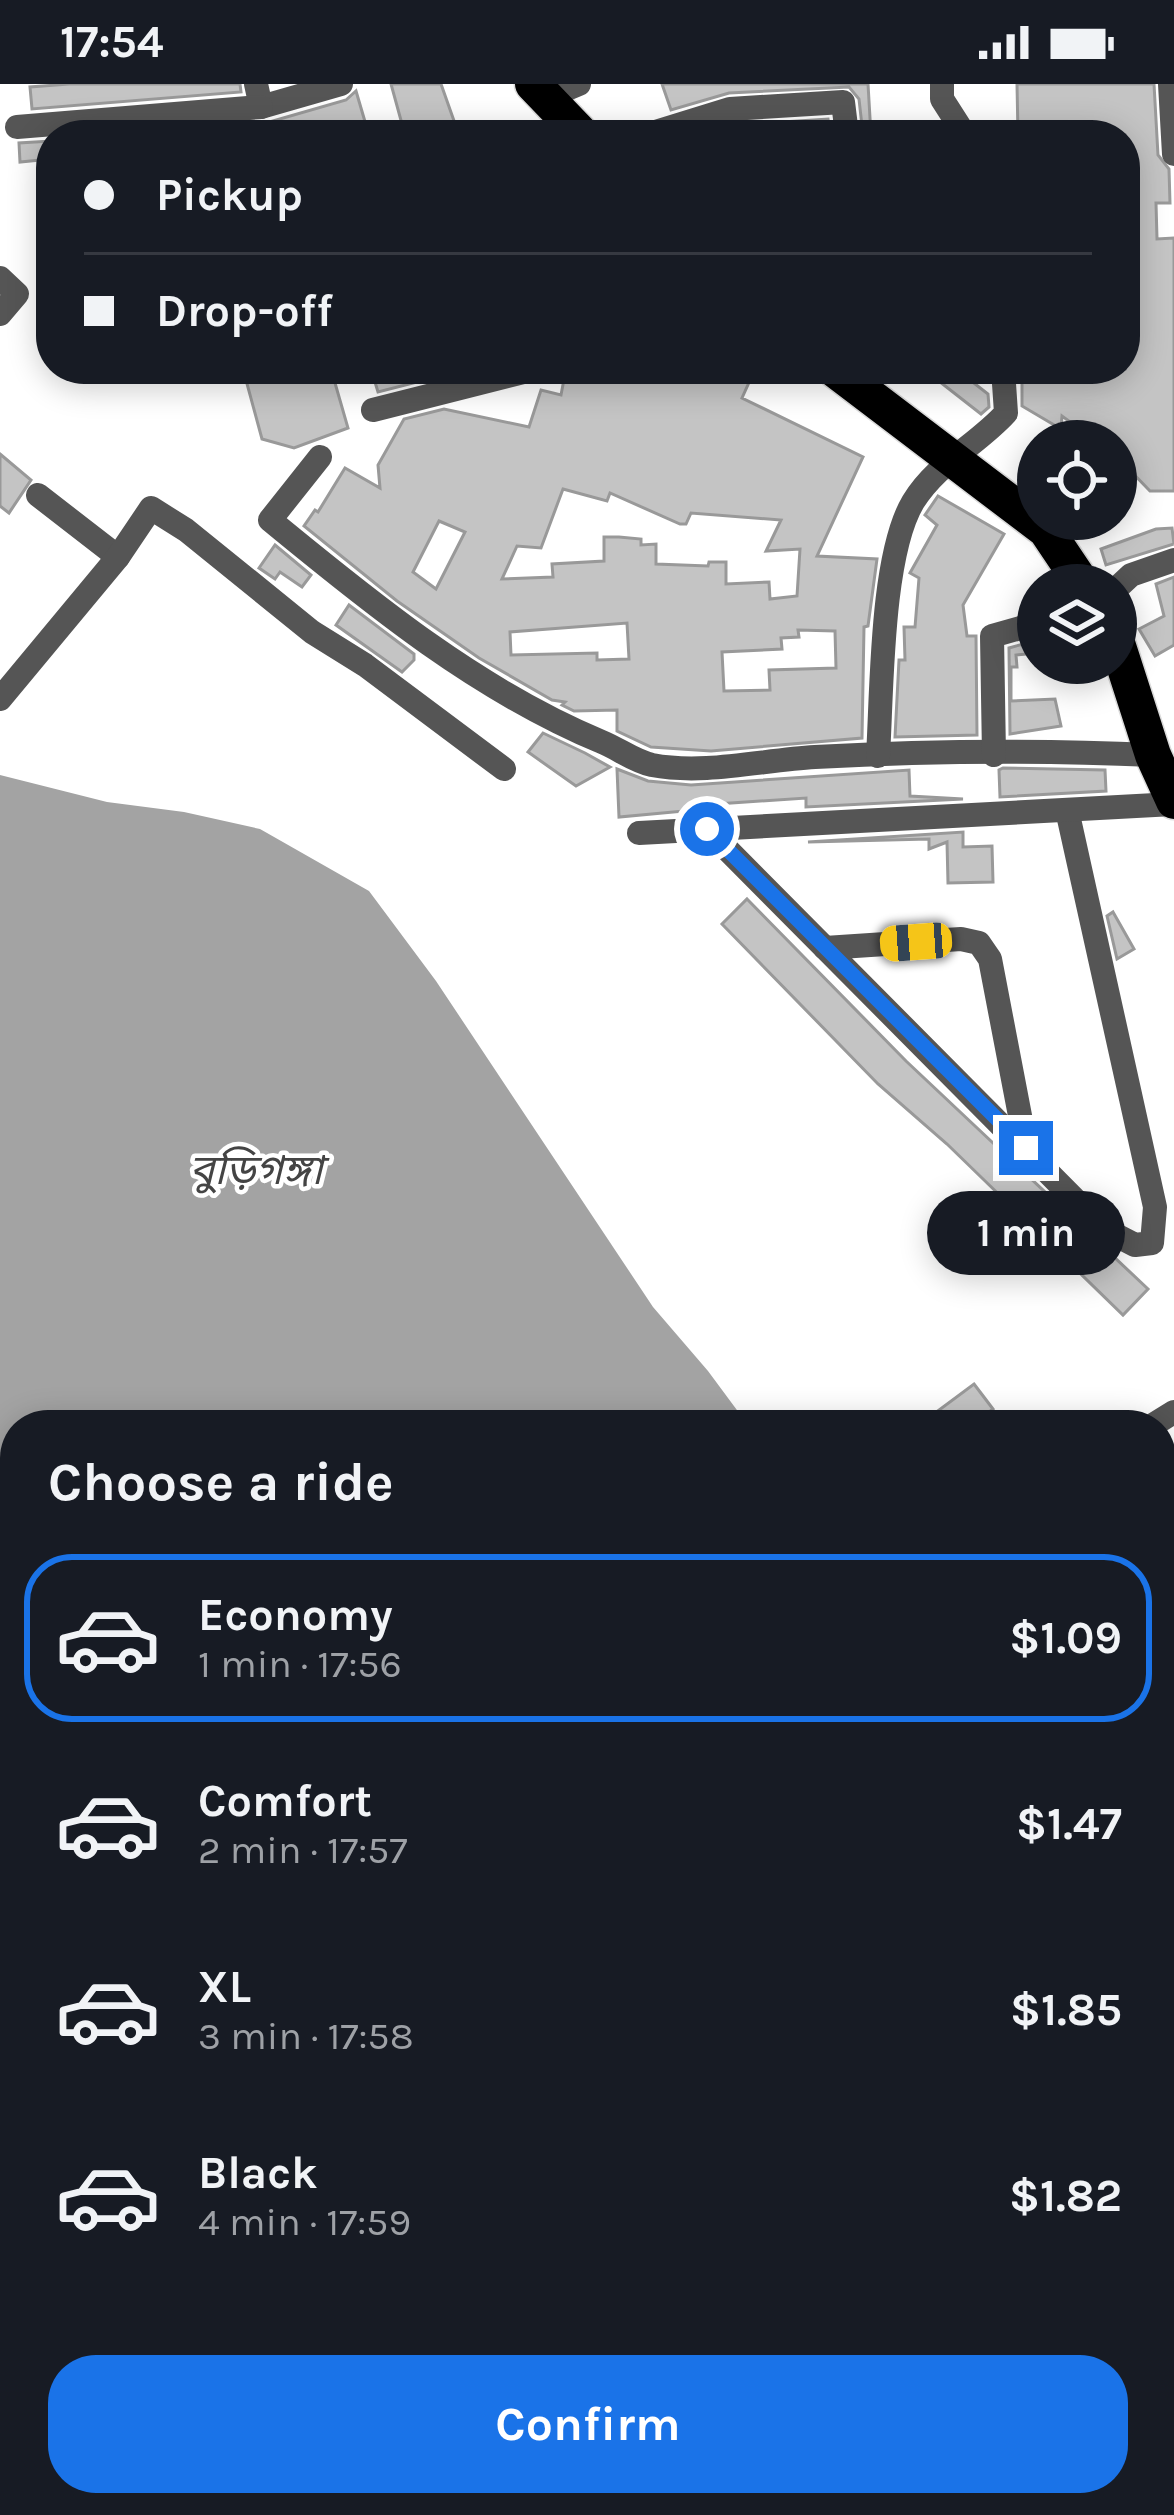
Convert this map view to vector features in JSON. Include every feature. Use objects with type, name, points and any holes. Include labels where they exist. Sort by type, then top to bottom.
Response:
[{"type":"highway","points":[[553,88],[568,120]]},
{"type":"highway","points":[[854,384],[1046,530],[1069,564]]},
{"type":"highway","points":[[1130,684],[1174,802]]},
{"type":"street","points":[[77,120],[341,84]]},
{"type":"street","points":[[942,84],[942,99],[955,120]]},
{"type":"street","points":[[1170,84],[1174,154]]},
{"type":"street","points":[[694,120],[730,109],[843,103],[845,120]]},
{"type":"street","points":[[17,128],[36,125]]},
{"type":"street","points":[[0,278],[17,294],[0,314]]},
{"type":"street","points":[[373,410],[476,384]]},
{"type":"street","points":[[878,756],[887,602],[896,548],[913,502],[950,457],[987,434],[1006,413],[1004,384]]},
{"type":"street","points":[[320,457],[270,520],[399,622],[538,716],[646,764],[679,769],[816,757],[1153,755]]},
{"type":"street","points":[[38,495],[118,557]]},
{"type":"street","points":[[0,699],[118,557],[152,508],[297,621],[365,665],[504,769]]},
{"type":"street","points":[[1137,573],[1174,560]]},
{"type":"street","points":[[994,755],[992,636],[1017,629]]},
{"type":"street","points":[[639,832],[1174,802]]},
{"type":"street","points":[[707,829],[1104,1228],[1135,1245],[1152,1243],[1155,1207],[1067,810]]},
{"type":"street","points":[[825,948],[961,939],[979,943],[990,959],[1026,1148]]},
{"type":"water","name":"বুড়িগঙ্গা","points":[[0,775],[107,802],[260,829],[369,891],[436,981],[653,1307],[737,1410],[0,1410]]},
{"type":"building","points":[[240,84],[241,92],[32,109],[30,87]]},
{"type":"building","points":[[391,84],[441,84],[454,120],[401,120]]},
{"type":"building","points":[[662,84],[868,84],[870,120],[861,120],[859,99],[849,87],[729,93],[671,110]]},
{"type":"building","points":[[1017,84],[1154,84],[1158,155],[1169,169],[1170,203],[1156,203],[1157,239],[1174,238],[1174,491],[1150,491],[1137,478],[1137,420],[1067,420],[1062,416],[1062,420],[1046,420],[1022,406],[1022,384],[1140,384],[1140,120],[1018,120]]},
{"type":"building","points":[[356,91],[365,120],[276,120],[346,100]]},
{"type":"building","points":[[36,142],[36,160],[20,162],[19,143]]},
{"type":"building","points":[[247,384],[335,384],[348,428],[294,448],[262,439]]},
{"type":"building","points":[[376,384],[409,384],[378,392]]},
{"type":"building","points":[[563,384],[748,384],[742,398],[863,457],[817,556],[877,559],[868,626],[864,627],[862,738],[711,751],[651,747],[617,731],[617,710],[574,711],[479,658],[397,601],[304,526],[345,468],[380,488],[378,465],[404,419],[444,409],[529,427],[541,390],[561,395]],"holes":[[[563,489],[607,501],[610,493],[680,524],[686,524],[691,513],[781,520],[766,551],[800,549],[797,596],[770,599],[769,582],[726,584],[726,562],[656,564],[656,544],[641,545],[641,539],[619,537],[604,537],[604,561],[552,564],[553,577],[502,579],[517,546],[541,548]],[[439,521],[465,532],[436,589],[413,572]],[[627,623],[629,659],[597,660],[597,653],[511,655],[510,632]],[[798,630],[835,631],[836,668],[769,670],[770,690],[724,691],[722,652],[782,649],[781,638],[799,637]]]},
{"type":"building","points":[[943,384],[975,384],[988,394],[989,407],[981,414]]},
{"type":"building","points":[[0,454],[31,480],[9,513],[0,506]]},
{"type":"building","points":[[938,496],[1004,534],[963,605],[967,636],[976,636],[977,735],[895,737],[899,660],[905,660],[904,627],[915,627],[919,578],[910,573],[937,525],[925,515]]},
{"type":"building","points":[[1172,528],[1174,544],[1106,564],[1101,549],[1137,540],[1156,529]]},
{"type":"building","points":[[275,545],[311,575],[302,587],[280,572],[275,579],[259,568]]},
{"type":"building","points":[[1174,577],[1174,645],[1155,656],[1139,629],[1164,616],[1156,584]]},
{"type":"building","points":[[349,605],[414,654],[402,672],[336,625]]},
{"type":"building","points":[[1017,646],[1017,667],[1011,667],[1011,701],[1055,699],[1061,726],[1010,734],[1009,648]]},
{"type":"building","points":[[543,733],[610,767],[576,786],[528,752]]},
{"type":"building","points":[[617,769],[648,781],[691,785],[909,770],[910,796],[963,799],[806,807],[806,798],[619,817]]},
{"type":"building","points":[[999,770],[1105,770],[1106,791],[1000,797]]},
{"type":"building","points":[[963,832],[963,847],[992,846],[993,882],[948,883],[947,842],[929,849],[929,839],[808,842]]},
{"type":"building","points":[[747,899],[906,1061],[1148,1289],[1123,1315],[947,1144],[878,1084],[722,924]]},
{"type":"building","points":[[1113,912],[1134,949],[1117,959],[1107,916]]},
{"type":"building","points":[[974,1384],[993,1409],[992,1410],[939,1410]]},
{"type":"route","points":[[707,829],[1026,1148]]}]
